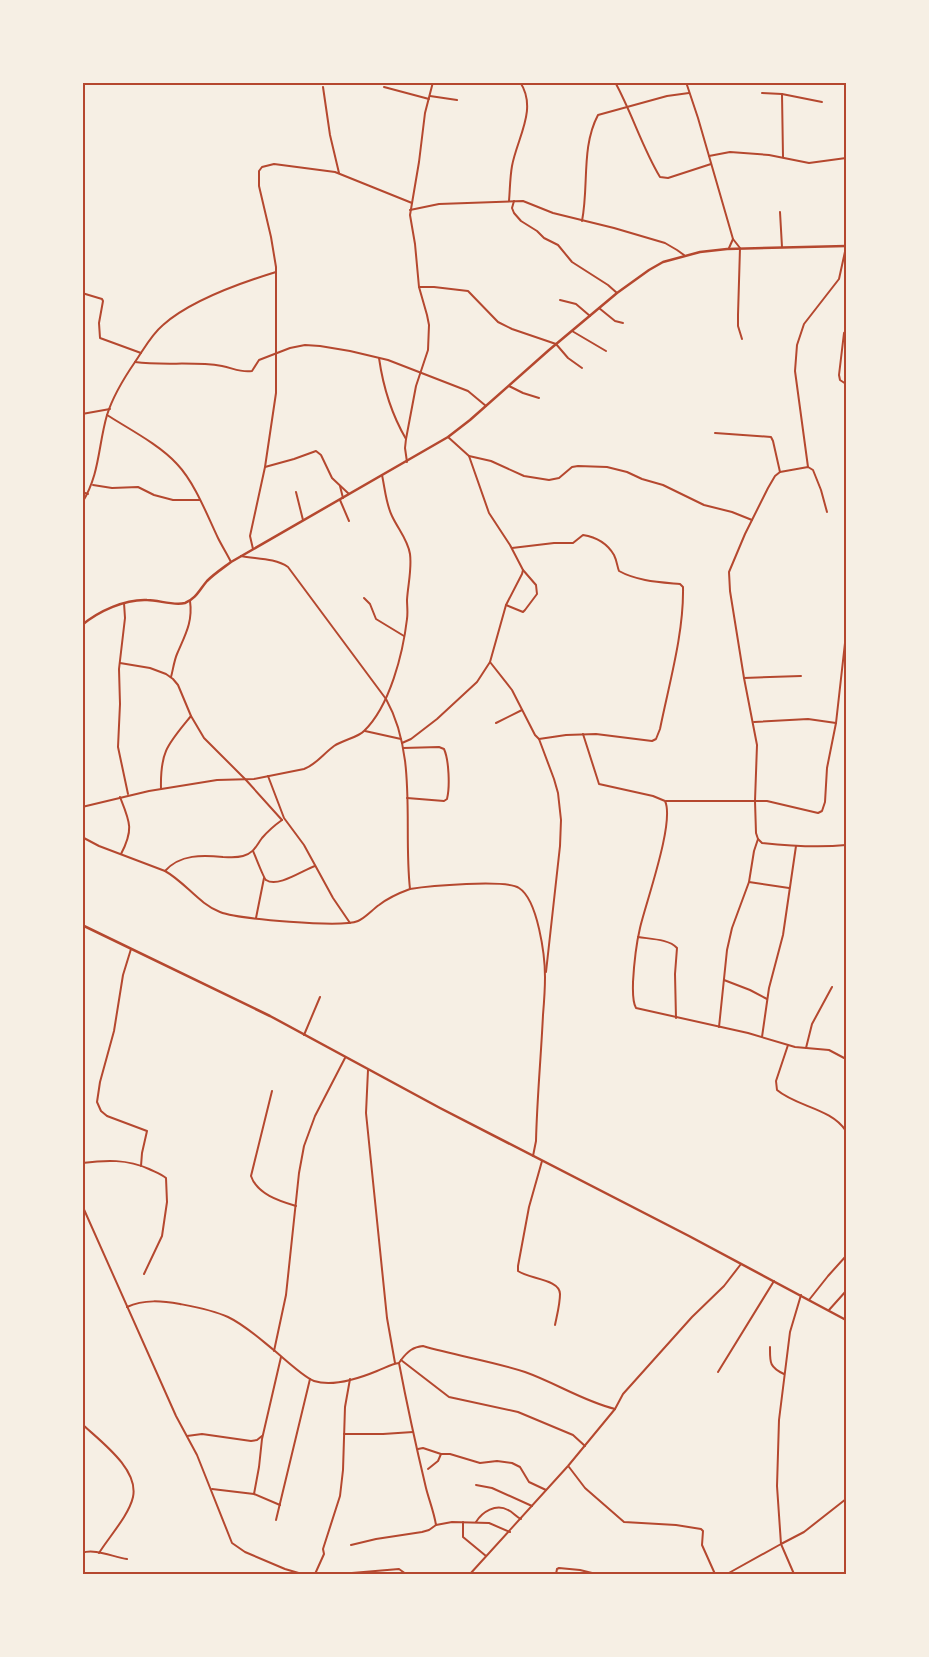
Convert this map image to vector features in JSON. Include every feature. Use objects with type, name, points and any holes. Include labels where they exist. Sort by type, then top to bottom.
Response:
[{"type":"main road","points":[[82,624],[124,603],[146,600],[178,603],[194,598],[206,582],[219,570],[240,556],[448,437],[617,292],[663,262],[684,256],[727,249],[846,247]]},
{"type":"main road","points":[[82,925],[205,984],[304,1035],[344,1058],[690,1236],[846,1320]]},
{"type":"street","points":[[407,462],[406,438],[416,386],[428,350],[429,325],[419,287],[410,210],[419,162],[425,113],[432,82]]},
{"type":"street","points":[[508,201],[512,165],[524,130],[527,114],[526,94],[520,82]]},
{"type":"street","points":[[615,82],[660,177],[668,178],[711,164]]},
{"type":"street","points":[[686,82],[733,239],[740,248],[738,326],[742,339]]},
{"type":"street","points":[[384,87],[429,97],[457,100]]},
{"type":"street","points":[[323,88],[330,135],[340,173]]},
{"type":"street","points":[[582,221],[591,128],[598,115],[666,96],[690,93]]},
{"type":"street","points":[[762,93],[782,94],[822,102]]},
{"type":"street","points":[[782,94],[783,157]]},
{"type":"street","points":[[709,156],[739,152],[783,157],[809,163],[846,158]]},
{"type":"street","points":[[253,549],[250,536],[265,467],[275,404],[276,353],[276,272],[271,237],[259,186],[259,171],[262,167],[274,164],[340,173],[412,202]]},
{"type":"street","points":[[514,201],[512,208],[521,221],[544,238],[558,245],[572,262],[617,292]]},
{"type":"street","points":[[410,210],[439,204],[523,201],[553,213],[614,228],[665,244],[684,256]]},
{"type":"street","points":[[780,212],[782,247]]},
{"type":"street","points":[[727,249],[732,245],[733,239]]},
{"type":"street","points":[[808,467],[795,371],[797,345],[804,324],[828,296],[839,279],[846,247]]},
{"type":"street","points":[[82,503],[92,485],[100,456],[107,415],[125,377],[148,341],[161,326],[197,303],[241,283],[276,272]]},
{"type":"street","points":[[419,287],[441,287],[468,291],[498,322],[512,329],[556,344],[568,358],[582,368]]},
{"type":"street","points":[[82,293],[102,299],[103,301],[98,323],[100,338],[141,353]]},
{"type":"street","points":[[560,300],[576,304],[590,316]]},
{"type":"street","points":[[599,308],[615,321],[623,323]]},
{"type":"street","points":[[572,331],[606,351]]},
{"type":"street","points":[[846,331],[844,333],[839,375],[840,380],[846,384]]},
{"type":"street","points":[[135,362],[158,364],[199,363],[245,372],[252,371],[259,360],[290,348],[305,346],[350,351],[379,358],[468,391],[486,406]]},
{"type":"street","points":[[379,358],[383,379],[394,414],[406,438]]},
{"type":"street","points":[[508,386],[539,398]]},
{"type":"street","points":[[82,414],[110,409]]},
{"type":"street","points":[[107,415],[141,436],[179,466],[200,500],[231,562]]},
{"type":"street","points":[[715,433],[771,438],[780,472]]},
{"type":"street","points":[[448,437],[468,456],[489,513],[512,548],[523,570],[536,585],[537,594],[523,612],[506,605]]},
{"type":"street","points":[[265,467],[316,451],[332,478],[350,494]]},
{"type":"street","points":[[468,456],[491,461],[524,476],[549,480],[559,478],[572,467],[607,467],[663,485],[704,505],[732,512],[752,520]]},
{"type":"street","points":[[718,1027],[730,935],[748,882],[758,839],[756,833],[755,801],[757,745],[729,586],[729,572],[768,488],[775,476],[780,472],[808,467],[813,470],[827,512]]},
{"type":"street","points":[[82,807],[161,789],[217,780],[246,780],[311,766],[342,741],[365,730],[386,699],[402,648],[408,616],[410,555],[404,536],[392,515],[382,475]]},
{"type":"street","points":[[92,485],[112,488],[138,487],[154,495],[173,500],[200,500]]},
{"type":"street","points":[[340,486],[341,499],[349,521]]},
{"type":"street","points":[[82,492],[88,494]]},
{"type":"street","points":[[296,492],[303,520]]},
{"type":"street","points":[[512,548],[573,543],[583,535],[590,536],[601,540],[609,548],[614,555],[619,572],[645,580],[680,584],[683,587],[684,602],[675,656],[660,729],[656,739],[652,741],[608,735],[582,734],[539,739]]},
{"type":"street","points":[[240,556],[282,563],[288,567],[394,712],[403,748],[407,798],[407,848],[410,889]]},
{"type":"street","points":[[365,730],[402,741],[411,739],[437,719],[477,682],[490,662],[506,605],[523,570]]},
{"type":"street","points":[[364,598],[370,604],[376,619],[404,636]]},
{"type":"street","points":[[171,678],[175,658],[190,624],[190,600]]},
{"type":"street","points":[[124,603],[125,618],[120,663],[118,747],[128,795]]},
{"type":"street","points":[[582,734],[599,784],[653,796],[665,801],[755,801],[781,804],[818,813],[822,812],[827,768],[836,723],[846,634]]},
{"type":"street","points":[[490,662],[512,690],[535,735],[539,739],[558,793],[561,820],[560,846],[545,976],[536,1141],[533,1156]]},
{"type":"street","points":[[120,663],[150,668],[171,678],[178,685],[191,716],[204,738],[283,819],[304,845],[332,898],[350,923]]},
{"type":"street","points":[[744,678],[801,676]]},
{"type":"street","points":[[496,723],[522,710]]},
{"type":"street","points":[[161,789],[161,776],[166,748],[191,716]]},
{"type":"street","points":[[753,722],[808,720],[836,723]]},
{"type":"street","points":[[403,748],[439,747],[444,749],[447,755],[449,792],[447,799],[438,801],[407,798]]},
{"type":"street","points":[[268,776],[283,819]]},
{"type":"street","points":[[120,797],[130,826],[130,834],[121,855]]},
{"type":"street","points":[[665,801],[668,812],[667,822],[657,870],[638,937],[633,978],[634,1005],[641,1010],[762,1037],[788,1045],[829,1050],[846,1059]]},
{"type":"street","points":[[165,870],[172,863],[193,857],[209,855],[242,857],[253,851],[268,832],[283,819]]},
{"type":"street","points":[[82,837],[121,855],[165,870],[202,901],[220,912],[256,918],[322,924],[350,923],[357,921],[382,903],[410,889],[509,884],[520,888],[529,898],[536,914],[545,976]]},
{"type":"street","points":[[758,839],[762,842],[796,846],[830,847],[846,845]]},
{"type":"street","points":[[762,1037],[767,999],[783,935],[796,846]]},
{"type":"street","points":[[253,851],[264,878],[256,918]]},
{"type":"street","points":[[264,878],[271,882],[284,880],[294,877],[301,871],[315,865]]},
{"type":"street","points":[[748,882],[789,888]]},
{"type":"street","points":[[638,937],[676,945],[676,1018]]},
{"type":"street","points":[[131,949],[123,975],[114,1031],[96,1102],[101,1111],[107,1116],[147,1131],[141,1166]]},
{"type":"street","points":[[723,980],[750,990],[767,999]]},
{"type":"street","points":[[806,1048],[812,1024],[832,987]]},
{"type":"street","points":[[304,1035],[320,996]]},
{"type":"street","points":[[788,1045],[776,1081],[777,1090],[831,1117],[843,1125],[846,1131]]},
{"type":"street","points":[[274,1351],[286,1296],[304,1146],[315,1116],[344,1058]]},
{"type":"street","points":[[368,1070],[366,1112],[387,1318],[395,1363]]},
{"type":"street","points":[[272,1091],[251,1176],[253,1181],[272,1198],[296,1206]]},
{"type":"street","points":[[82,1163],[112,1160],[141,1166],[166,1178],[167,1202],[162,1236],[144,1274]]},
{"type":"street","points":[[542,1161],[529,1207],[518,1271],[523,1275],[555,1284],[559,1289],[560,1294],[555,1326]]},
{"type":"street","points":[[82,1205],[176,1416],[197,1455],[232,1543],[245,1552],[302,1574]]},
{"type":"street","points":[[809,1300],[846,1256]]},
{"type":"street","points":[[470,1574],[510,1532],[585,1446],[615,1409],[623,1394],[692,1318],[724,1286],[741,1264]]},
{"type":"street","points":[[718,1372],[774,1281]]},
{"type":"street","points":[[829,1310],[846,1291]]},
{"type":"street","points":[[794,1574],[781,1544],[778,1511],[777,1450],[790,1332],[801,1295]]},
{"type":"street","points":[[128,1307],[133,1304],[150,1301],[171,1302],[203,1308],[227,1316],[310,1379],[326,1383],[350,1379],[399,1363]]},
{"type":"street","points":[[436,1525],[418,1449],[410,1424],[399,1363],[408,1351],[415,1347],[424,1346],[509,1367],[528,1373],[596,1404],[615,1409]]},
{"type":"street","points":[[770,1347],[771,1365],[784,1374]]},
{"type":"street","points":[[254,1494],[260,1468],[262,1436],[282,1357]]},
{"type":"street","points":[[401,1360],[449,1397],[518,1412],[573,1435],[585,1446]]},
{"type":"street","points":[[276,1520],[310,1379]]},
{"type":"street","points":[[315,1574],[324,1554],[323,1549],[340,1496],[343,1470],[345,1407],[350,1379]]},
{"type":"street","points":[[82,1424],[111,1449],[128,1472],[133,1487],[133,1496],[127,1511],[99,1553]]},
{"type":"street","points":[[344,1434],[413,1432]]},
{"type":"street","points":[[187,1436],[202,1434],[251,1441],[257,1440],[262,1436]]},
{"type":"street","points":[[418,1449],[423,1448],[441,1454],[450,1454],[480,1463],[498,1461],[512,1463],[520,1466],[529,1482],[546,1490]]},
{"type":"street","points":[[428,1469],[438,1460],[441,1454]]},
{"type":"street","points":[[568,1466],[585,1488],[624,1522],[676,1524],[701,1529],[703,1531],[702,1544],[704,1551],[715,1574]]},
{"type":"street","points":[[476,1485],[492,1488],[532,1506]]},
{"type":"street","points":[[211,1489],[254,1494],[280,1505]]},
{"type":"street","points":[[726,1574],[804,1532],[846,1499]]},
{"type":"street","points":[[476,1522],[484,1512],[500,1508],[509,1510],[521,1519]]},
{"type":"street","points":[[351,1545],[422,1532],[436,1525],[452,1522],[489,1523],[510,1532]]},
{"type":"street","points":[[463,1522],[463,1537],[487,1557]]},
{"type":"street","points":[[82,1553],[91,1550],[111,1557],[127,1559]]},
{"type":"street","points":[[556,1574],[559,1568],[596,1574]]},
{"type":"street","points":[[340,1574],[400,1569],[406,1574]]}]
